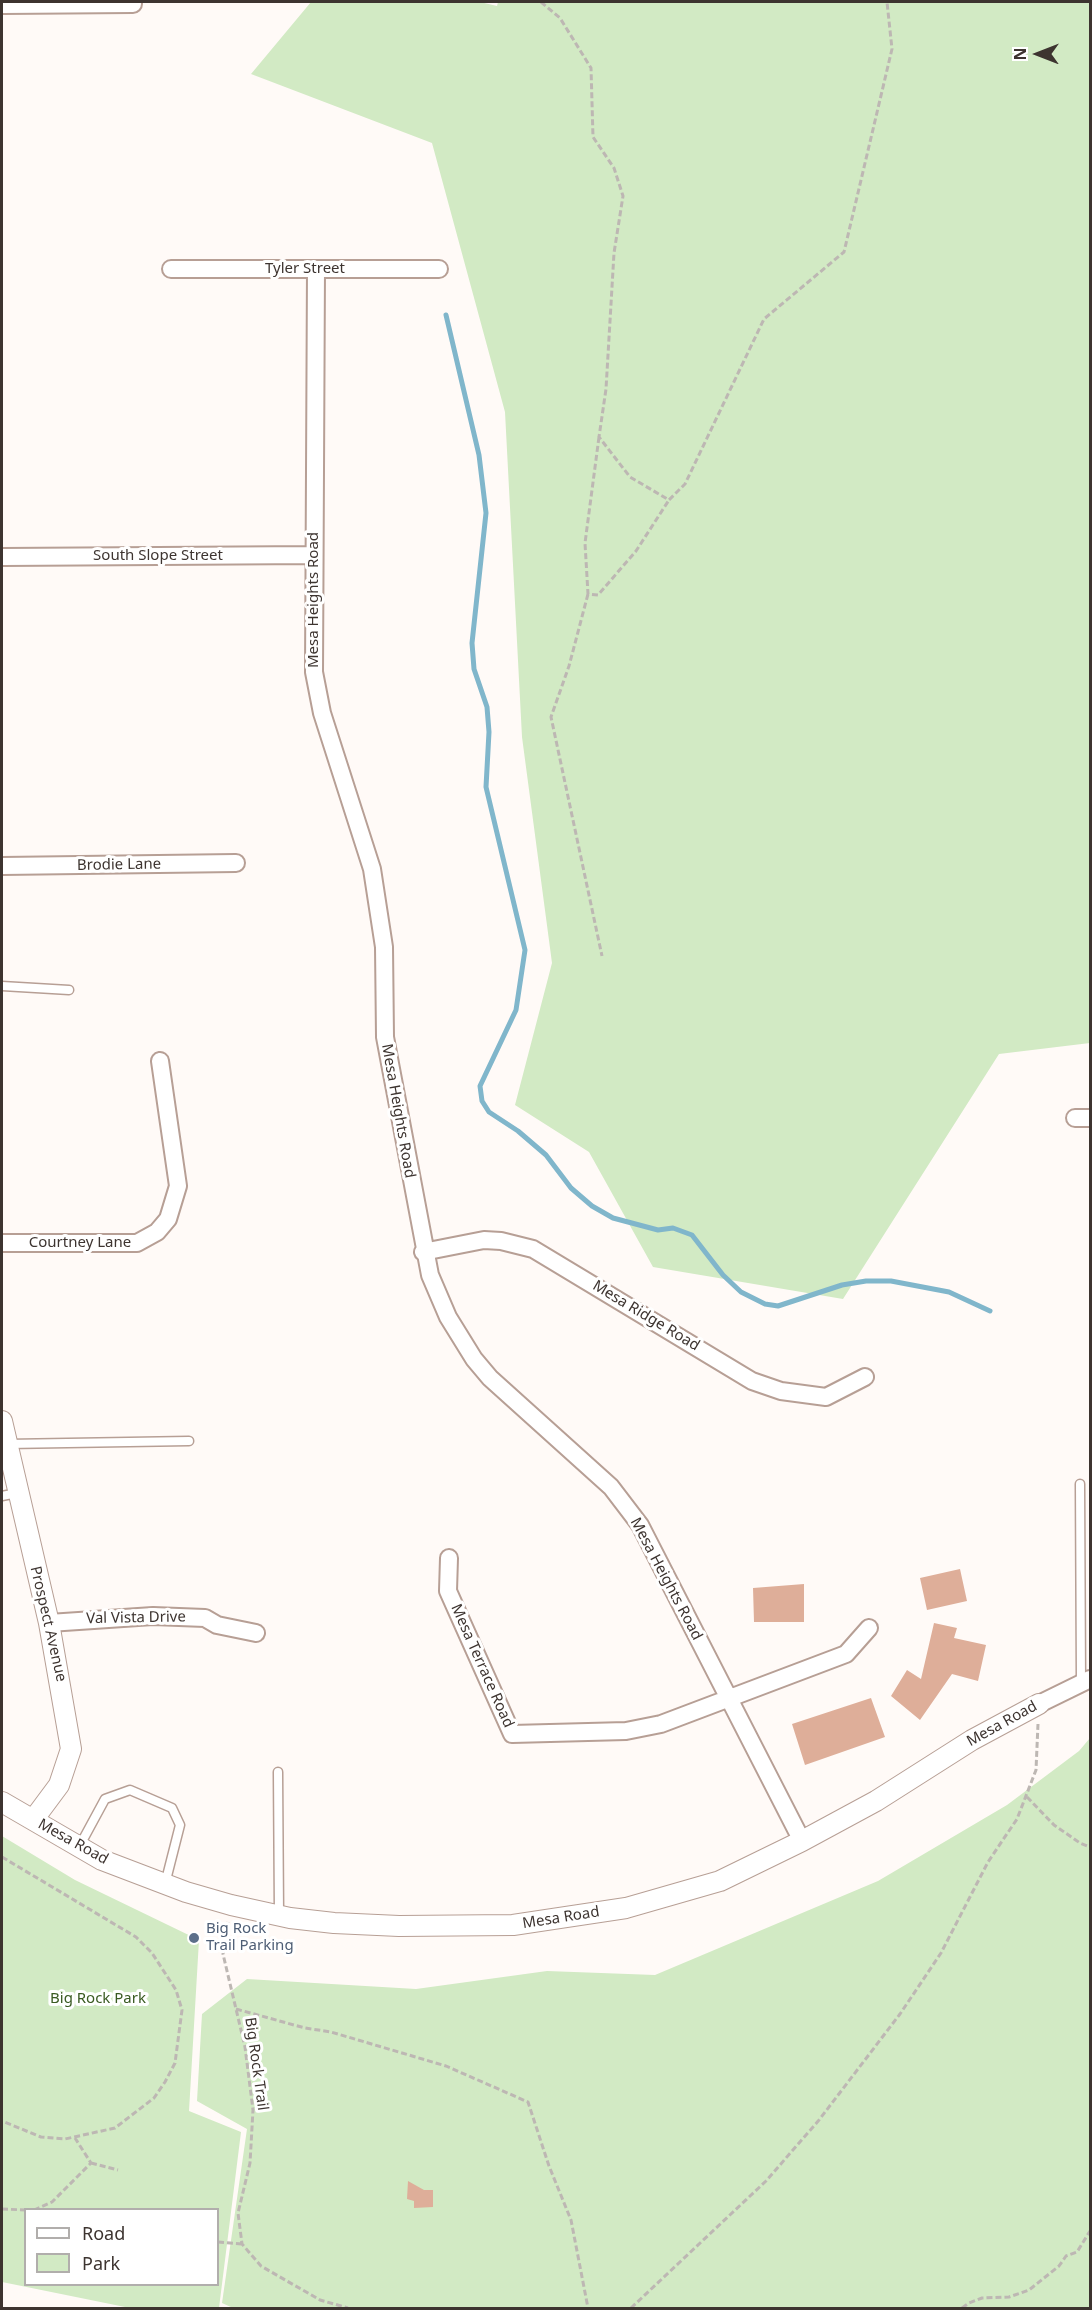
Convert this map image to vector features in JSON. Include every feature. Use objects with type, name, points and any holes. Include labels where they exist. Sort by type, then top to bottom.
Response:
[{"type":"street","points":[[2,6],[133,4]]},
{"type":"street","name":"Tyler Street","points":[[171,269],[439,269]]},
{"type":"street","name":"Mesa Heights Road","points":[[316,269],[312,644],[316,682],[322,713],[372,869],[384,947],[385,1037],[423,1252],[448,1317],[474,1359],[490,1378],[611,1487],[640,1525],[802,1841]]},
{"type":"street","name":"South Slope Street","points":[[2,557],[314,555]]},
{"type":"street","name":"Brodie Lane","points":[[2,866],[236,863]]},
{"type":"street","name":"Courtney Lane","points":[[2,1243],[137,1243],[157,1232],[168,1219],[178,1186],[160,1061]]},
{"type":"street","name":"Mesa Ridge Road","points":[[423,1252],[483,1240],[501,1241],[533,1249],[752,1381],[781,1390],[826,1397],[865,1377]]},
{"type":"street","name":"Prospect Avenue","points":[[2,1421],[7,1444],[9,1495],[49,1623],[72,1749],[59,1785],[33,1820]]},
{"type":"street","name":"Mesa Terrace Road","points":[[449,1558],[448,1591],[512,1734],[626,1731],[661,1724],[729,1699]]},
{"type":"street","name":"Val Vista Drive","points":[[49,1623],[153,1616],[205,1618],[217,1625],[256,1633]]},
{"type":"street","points":[[729,1699],[846,1654],[869,1628]]},
{"type":"street","name":"Mesa Road","points":[[2,1802],[102,1860],[165,1884],[231,1905],[334,1923],[399,1926],[513,1925],[626,1908],[720,1881],[802,1841],[1039,1704],[1086,1681]]},
{"type":"lane","points":[[2,986],[69,990]]},
{"type":"lane","points":[[7,1444],[189,1441]]},
{"type":"lane","points":[[1080,1484],[1086,1681]]},
{"type":"lane","points":[[278,1772],[279,1915]]},
{"type":"lane","points":[[79,1847],[105,1799],[130,1790],[172,1808],[180,1825],[165,1884]]},
{"type":"path","points":[[541,2],[560,18],[591,68],[593,137],[615,168],[623,196],[614,253],[606,389],[585,543],[588,594],[569,666],[551,717],[602,956]]},
{"type":"path","points":[[588,594],[598,595],[621,569],[636,551],[669,500],[685,484],[764,319],[843,252],[892,49],[887,2]]},
{"type":"path","points":[[599,437],[630,477],[669,500]]},
{"type":"path","points":[[631,2308],[766,2181],[819,2120],[900,2014],[941,1953],[988,1862],[1017,1820],[1036,1770],[1039,1704]]},
{"type":"path","points":[[1026,1796],[1054,1825],[1080,1843],[1090,1847]]},
{"type":"path","points":[[2,1857],[136,1937],[152,1953],[176,1990],[182,2010],[175,2063],[154,2098],[115,2128],[75,2138],[41,2137],[2,2121]]},
{"type":"path","name":"Big Rock Trail","points":[[231,1905],[223,1954],[245,2047],[253,2110],[250,2163],[238,2213],[242,2244]]},
{"type":"path","points":[[236,2009],[305,2028],[331,2032],[446,2066],[528,2102],[549,2166],[571,2220],[588,2308]]},
{"type":"path","points":[[75,2138],[91,2163],[118,2170]]},
{"type":"path","points":[[38,2208],[52,2202],[91,2163]]},
{"type":"path","points":[[2,2209],[24,2210]]},
{"type":"path","points":[[962,2308],[982,2298],[1009,2297],[1029,2290],[1059,2266],[1066,2256],[1077,2252],[1090,2231]]},
{"type":"path","points":[[219,2242],[242,2244],[261,2266],[320,2300],[348,2308]]},
{"type":"green space","points":[[311,2],[480,2],[497,6],[498,2],[1090,2],[1090,1043],[999,1054],[843,1299],[653,1267],[589,1152],[515,1105],[552,963],[522,737],[505,412],[432,143],[251,74]]},
{"type":"green space","points":[[1090,1738],[1090,2308],[233,2308],[222,2303],[247,2129],[197,2101],[202,2014],[247,1979],[416,1989],[547,1971],[655,1975],[878,1881],[1007,1805],[1079,1751]]},
{"type":"green space","name":"Big Rock Park","points":[[2,1836],[75,1880],[199,1940],[189,2111],[241,2132],[219,2308],[130,2308],[2,2282]]},
{"type":"building","points":[[960,1569],[967,1601],[927,1610],[920,1578]]},
{"type":"building","points":[[804,1584],[804,1622],[754,1622],[753,1588]]},
{"type":"building","points":[[934,1623],[957,1628],[954,1638],[986,1645],[978,1681],[952,1674],[920,1720],[891,1696],[907,1670],[921,1679]]},
{"type":"building","points":[[871,1698],[885,1737],[805,1765],[792,1724]]},
{"type":"building","points":[[408,2181],[424,2190],[433,2190],[433,2207],[414,2208],[414,2201],[407,2199]]},
{"type":"waterway","points":[[446,315],[479,455],[486,513],[472,643],[474,669],[487,707],[489,732],[486,787],[525,950],[516,1010],[480,1086],[482,1101],[489,1112],[518,1131],[546,1155],[571,1188],[592,1206],[613,1218],[658,1230],[673,1228],[692,1235],[723,1275],[741,1292],[765,1304],[778,1306],[842,1285],[866,1281],[891,1281],[949,1292],[990,1311]]},
{"type":"place","name":"Big Rock Trail Parking","points":[[194,1938]]}]
